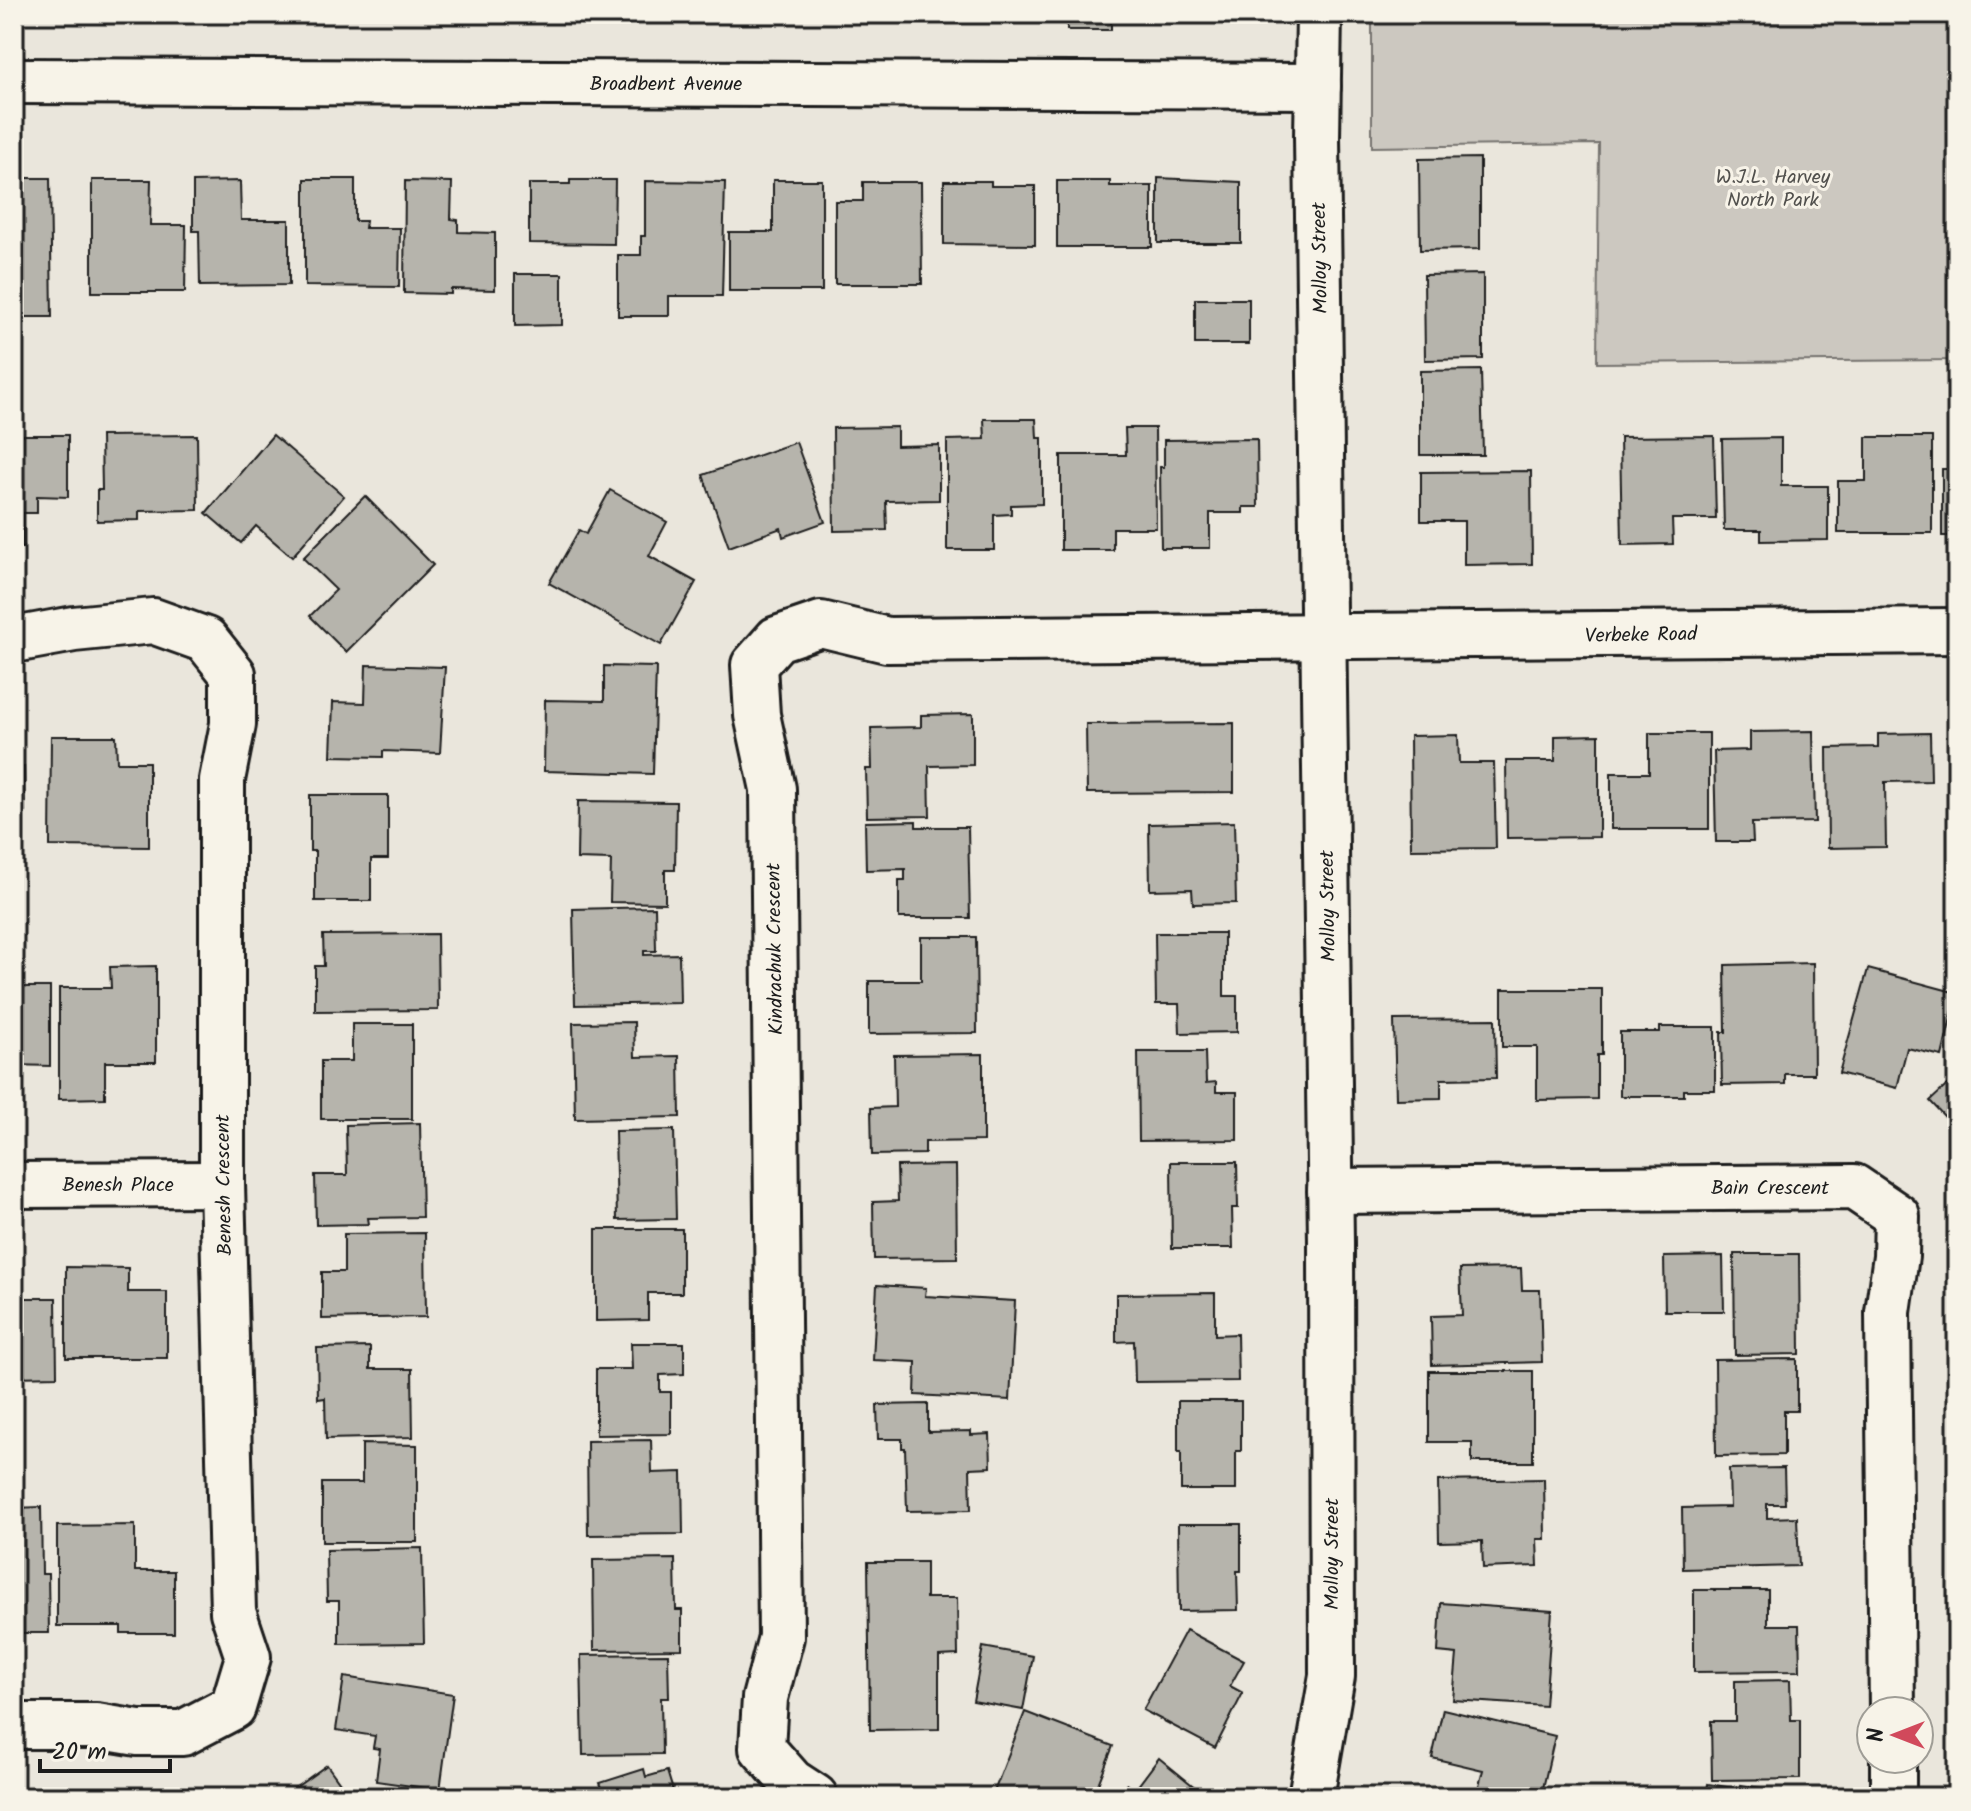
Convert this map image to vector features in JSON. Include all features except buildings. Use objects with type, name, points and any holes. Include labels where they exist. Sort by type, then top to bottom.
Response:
[{"type":"street","name":"Molloy Street","points":[[1311,1797],[1332,1676],[1319,14]]},
{"type":"street","name":"Broadbent Avenue","points":[[14,81],[1318,86]]},
{"type":"street","name":"Benesh Crescent","points":[[14,640],[74,629],[153,621],[206,640],[233,674],[233,724],[222,780],[222,1184],[233,1612],[248,1657],[233,1707],[183,1733],[138,1733],[96,1726],[14,1726]]},
{"type":"street","name":"Kindrachuk Crescent","points":[[815,1797],[792,1782],[762,1748],[765,1698],[781,1637],[773,789],[757,715],[754,665],[777,639],[821,624],[887,640],[1325,637]]},
{"type":"street","name":"Verbeke Road","points":[[1325,637],[1957,631]]},
{"type":"street","name":"Benesh Place","points":[[14,1185],[222,1184]]},
{"type":"street","name":"Bain Crescent","points":[[1330,1191],[1854,1187],[1897,1216],[1896,1256],[1888,1312],[1892,1695]]},
{"type":"street","points":[[1893,1775],[1893,1797]]},
{"type":"green space","name":"W.J.L. Harvey North Park","points":[[1372,14],[1957,14],[1957,360],[1597,363],[1599,144],[1372,147]]}]
